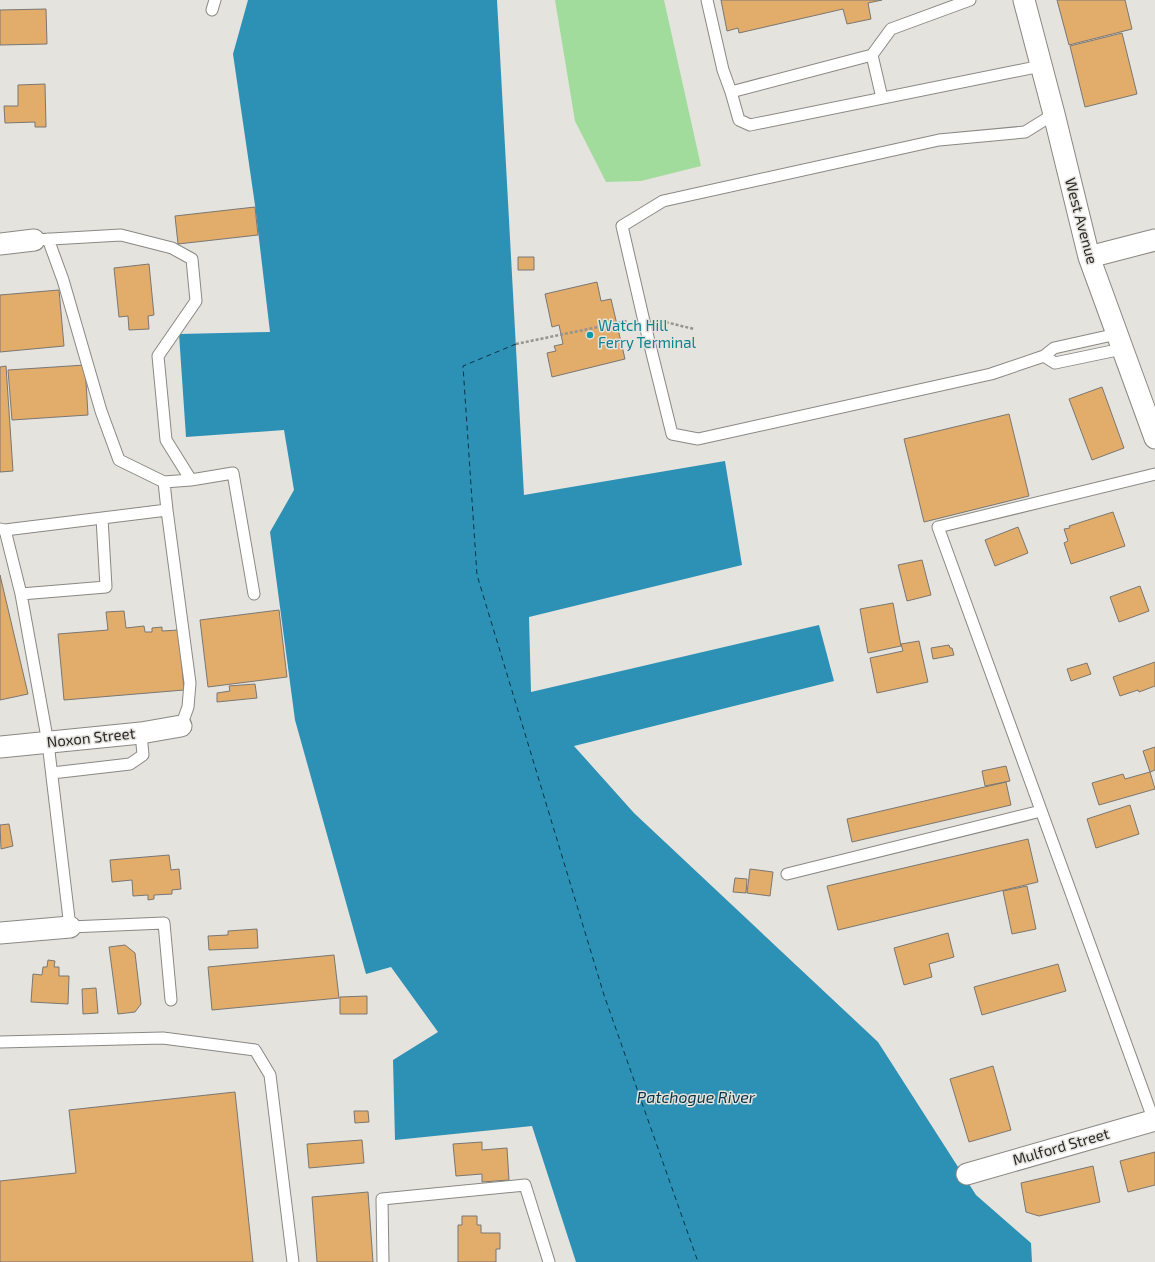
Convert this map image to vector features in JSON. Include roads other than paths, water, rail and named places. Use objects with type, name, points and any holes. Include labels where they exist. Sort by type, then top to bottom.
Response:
[{"type":"street","name":"West Avenue","points":[[1024,0],[1089,257],[1155,438]]},
{"type":"street","points":[[0,244],[41,240]]},
{"type":"street","points":[[1089,257],[1155,240]]},
{"type":"street","name":"Noxon Street","points":[[0,747],[141,733],[181,726]]},
{"type":"street","points":[[0,932],[70,927]]},
{"type":"street","name":"Mulford Street","points":[[967,1174],[1154,1120]]},
{"type":"lane","points":[[707,0],[723,70],[739,120],[750,125],[1041,66]]},
{"type":"lane","points":[[731,92],[872,55],[891,29],[970,0]]},
{"type":"lane","points":[[872,55],[882,98]]},
{"type":"lane","points":[[1054,114],[1025,132],[938,140],[663,201],[622,226],[672,434],[698,439],[991,374],[1044,356],[1054,348],[1120,342]]},
{"type":"lane","points":[[191,480],[166,440],[158,356],[196,301],[192,259],[172,248],[121,235],[41,240],[63,280],[101,412],[119,460],[164,482],[191,480],[233,473],[254,594]]},
{"type":"lane","points":[[1044,356],[1055,363],[1120,342]]},
{"type":"lane","points":[[1154,1120],[938,527],[1155,474]]},
{"type":"lane","points":[[164,482],[190,683],[188,706],[181,726]]},
{"type":"lane","points":[[167,510],[2,529],[21,594],[48,743],[70,927],[164,923],[171,1000]]},
{"type":"lane","points":[[21,594],[106,587],[102,518]]},
{"type":"lane","points":[[52,773],[130,764],[142,755],[141,733]]},
{"type":"lane","points":[[787,874],[1041,811]]},
{"type":"lane","points":[[0,1042],[163,1038],[255,1050],[270,1075],[293,1262]]},
{"type":"lane","points":[[383,1262],[382,1198],[525,1185],[549,1262]]},
{"type":"water","name":"Patchogue River","points":[[248,0],[497,0],[524,495],[725,461],[742,565],[529,617],[531,692],[819,625],[834,681],[574,746],[634,813],[878,1042],[976,1195],[1031,1243],[1032,1262],[576,1262],[532,1126],[395,1140],[393,1060],[438,1032],[391,967],[366,974],[295,720],[270,532],[294,490],[284,430],[186,437],[179,334],[270,332],[255,205],[233,54]]},
{"type":"place","name":"Watch Hill Ferry Terminal","points":[[590,335]]}]
